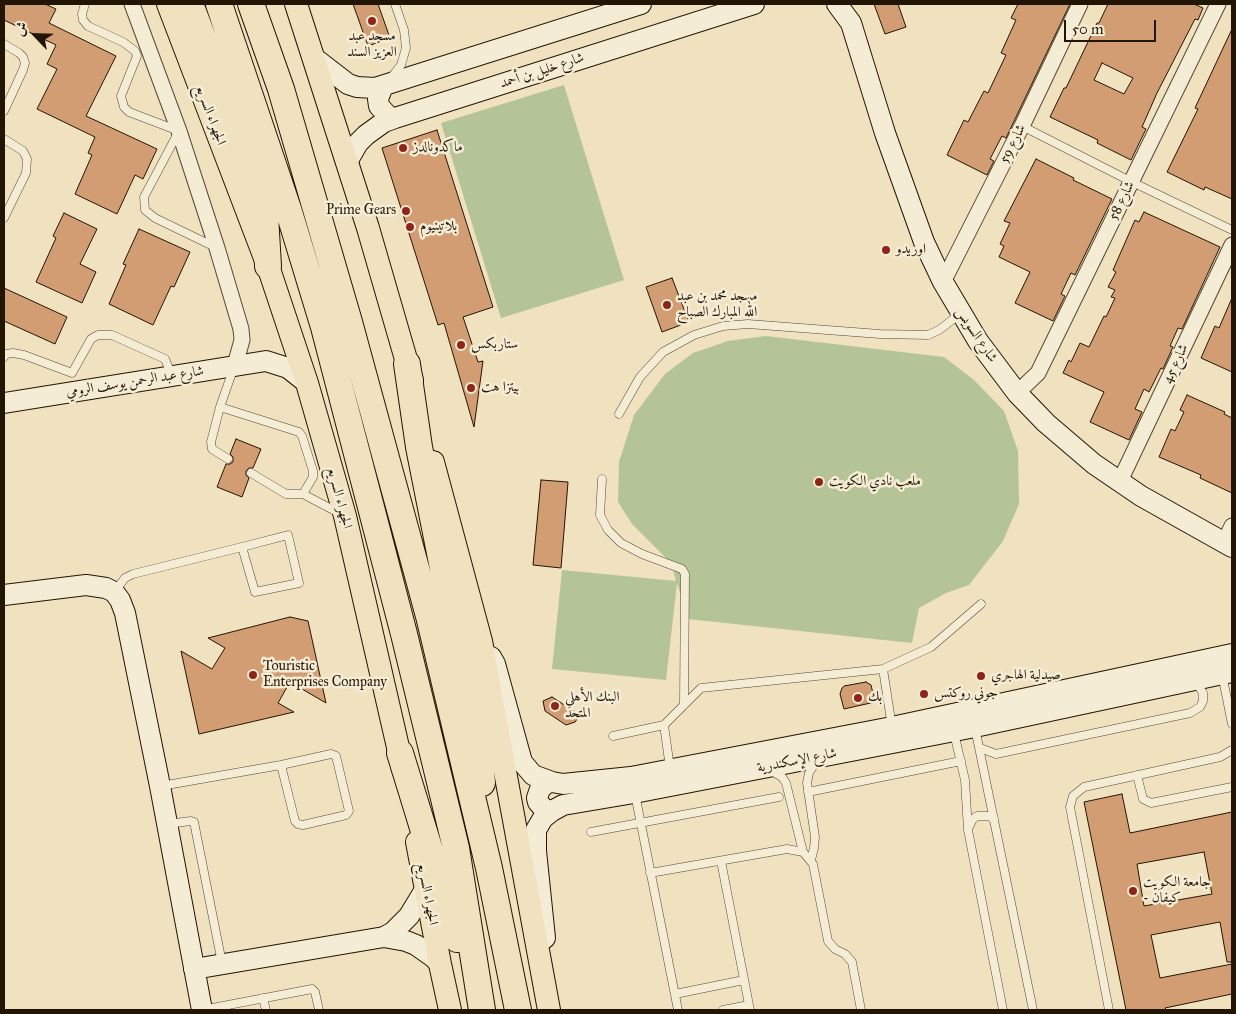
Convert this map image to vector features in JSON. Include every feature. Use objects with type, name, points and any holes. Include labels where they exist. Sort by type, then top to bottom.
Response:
[{"type":"highway","points":[[190,4],[256,177],[265,215],[268,266]]},
{"type":"highway","name":"الجهراء السريع","points":[[220,4],[289,212],[324,327],[402,624],[456,848],[480,1010]]},
{"type":"highway","points":[[250,4],[281,89],[352,331],[429,616],[489,868],[518,1010]]},
{"type":"highway","points":[[407,364],[419,447],[480,755],[489,868]]},
{"type":"highway","points":[[400,753],[480,1010]]},
{"type":"main road","name":"الجهراء السريع","points":[[168,4],[286,318],[345,516],[400,753],[450,1010]]},
{"type":"main road","points":[[296,4],[368,228],[407,364],[480,641],[547,1004]]},
{"type":"street","points":[[132,4],[179,131],[241,329],[242,340],[235,366]]},
{"type":"street","points":[[313,57],[348,84],[366,88],[383,86],[641,4]]},
{"type":"street","name":"شارع خليل بن أحمد","points":[[347,162],[358,143],[384,122],[735,7],[754,4]]},
{"type":"street","name":"شارع السويس","points":[[837,4],[852,14],[885,133],[924,242],[943,282],[978,341],[1017,393],[1046,423],[1094,464],[1119,483],[1230,539]]},
{"type":"street","name":"شارع 59","points":[[943,282],[1022,126],[1080,4]]},
{"type":"street","name":"شارع 58","points":[[1017,393],[1038,373],[1218,4]]},
{"type":"street","points":[[383,86],[378,99],[379,106],[388,116],[395,118]]},
{"type":"street","name":"شارع 45","points":[[1119,483],[1228,264],[1232,245]]},
{"type":"street","points":[[266,361],[276,354],[286,341],[286,318]]},
{"type":"street","name":"شارع عبد الرحمن يوسف الرومي","points":[[4,403],[74,383],[172,377],[266,361],[288,368],[306,383]]},
{"type":"street","points":[[4,595],[86,585],[106,588],[114,592],[120,600],[125,613],[160,786],[202,1010]]},
{"type":"street","name":"شارع الإسكندرية","points":[[480,641],[495,664],[522,762],[533,774],[552,782],[563,784],[632,785],[764,767],[820,757],[952,723],[1227,673]]},
{"type":"street","name":"شارع الإسكندرية","points":[[973,719],[1232,654]]},
{"type":"street","name":"شارع الإسكندرية","points":[[552,811],[563,805],[632,785],[670,768],[892,727],[952,723]]},
{"type":"street","points":[[552,782],[547,783],[540,789],[538,798],[538,802],[544,809],[552,811]]},
{"type":"street","points":[[547,1004],[547,954],[536,850],[536,830],[544,818],[552,811]]},
{"type":"street","points":[[194,969],[384,937],[393,932],[409,916],[426,888]]},
{"type":"street","points":[[384,937],[416,945],[440,964]]},
{"type":"lane","points":[[85,4],[82,14],[83,20],[88,26],[123,42],[135,51],[137,56],[122,96],[124,107],[129,112],[179,131],[144,197],[145,210],[155,218],[217,248]]},
{"type":"lane","points":[[383,86],[396,72],[406,48],[404,30],[395,4]]},
{"type":"lane","points":[[4,44],[20,53],[24,63],[23,70],[4,111]]},
{"type":"lane","points":[[1022,126],[1232,230]]},
{"type":"lane","points":[[4,139],[23,150],[27,159],[26,174],[4,218]]},
{"type":"lane","points":[[619,414],[640,377],[663,352],[694,335],[723,326],[748,324],[880,334],[928,335],[939,330],[962,313]]},
{"type":"lane","points":[[4,357],[6,354],[13,353],[24,355],[74,383],[87,344],[98,335],[112,335],[165,359],[172,377]]},
{"type":"lane","points":[[228,459],[212,449],[210,442],[235,366]]},
{"type":"lane","points":[[220,407],[299,432],[313,471],[313,477],[303,494]]},
{"type":"lane","points":[[251,473],[286,494],[303,494],[345,516]]},
{"type":"lane","points":[[602,479],[600,515],[608,530],[621,543],[642,554],[682,569],[685,574],[684,705]]},
{"type":"lane","points":[[114,592],[125,578],[133,574],[288,535],[299,582],[255,592],[242,547]]},
{"type":"lane","points":[[613,736],[664,725],[701,688],[883,669],[931,647],[981,604]]},
{"type":"lane","points":[[883,669],[892,727]]},
{"type":"lane","points":[[1227,673],[1232,724]]},
{"type":"lane","points":[[980,748],[996,754],[1190,713],[1200,707],[1203,701],[1203,693],[1199,687],[1190,681]]},
{"type":"lane","points":[[973,719],[1033,1010]]},
{"type":"lane","points":[[952,723],[965,780],[968,830],[1003,1010]]},
{"type":"lane","points":[[664,725],[670,768]]},
{"type":"lane","points":[[1109,1010],[1070,807],[1071,801],[1077,792],[1084,788],[1220,756],[1232,750]]},
{"type":"lane","points":[[160,786],[281,765],[331,754],[336,756],[349,811],[346,815],[303,825],[298,824],[295,821],[281,765]]},
{"type":"lane","points":[[811,860],[815,837],[806,783],[809,773],[820,757]]},
{"type":"lane","points":[[808,792],[961,761]]},
{"type":"lane","points":[[764,767],[782,777],[786,783],[803,852],[811,860],[814,870],[828,940],[835,949],[845,954],[852,962],[861,1010]]},
{"type":"lane","points":[[1137,775],[1143,799],[1151,803],[1232,787]]},
{"type":"lane","points":[[632,785],[678,1010]]},
{"type":"lane","points":[[591,832],[779,798]]},
{"type":"lane","points":[[968,830],[969,824],[978,816],[989,816],[994,819]]},
{"type":"lane","points":[[167,824],[194,822],[222,964]]},
{"type":"lane","points":[[650,873],[787,849],[803,852]]},
{"type":"lane","points":[[721,861],[749,1008],[723,1010]]},
{"type":"lane","points":[[675,994],[744,980]]},
{"type":"lane","points":[[202,1010],[230,1007],[263,998],[312,989],[316,992],[318,1010]]},
{"type":"lane","points":[[263,998],[266,1010]]},
{"type":"green space","points":[[564,85],[624,280],[501,318],[441,123]]},
{"type":"green space","name":"ملعب نادي الكويت","points":[[766,336],[944,357],[974,380],[1004,411],[1018,451],[1019,504],[1003,541],[969,585],[946,593],[919,608],[912,643],[688,619],[677,583],[666,680],[552,669],[562,570],[676,581],[671,563],[632,524],[618,502],[619,462],[634,415],[665,374],[693,353],[728,341]]},
{"type":"building","points":[[4,4],[45,4],[56,9],[49,23],[116,56],[86,116],[157,149],[143,179],[135,175],[117,214],[75,194],[92,155],[88,153],[95,137],[37,109],[57,69],[47,64],[56,45],[4,20]]},
{"type":"building","name":"مسجد عبد العزيز السند","points":[[353,4],[378,4],[390,38],[368,46]]},
{"type":"building","points":[[874,4],[898,4],[906,27],[885,34]]},
{"type":"building","points":[[1018,4],[1070,4],[1006,138],[1002,136],[990,159],[994,161],[987,175],[947,155],[964,120],[968,122],[984,91],[988,93],[1006,55],[1001,53],[1016,20],[1011,18]]},
{"type":"building","points":[[1108,4],[1194,4],[1203,8],[1198,20],[1195,19],[1157,93],[1142,127],[1146,129],[1131,160],[1097,143],[1098,140],[1050,117],[1097,23],[1099,23]],"holes":[[[1102,63],[1133,78],[1124,94],[1094,80]]]},
{"type":"building","points":[[1232,29],[1232,199],[1205,187],[1204,190],[1167,172],[1198,109],[1195,108]]},
{"type":"building","points":[[437,130],[493,307],[463,317],[478,362],[483,361],[474,427],[444,323],[438,325],[382,148]]},
{"type":"building","points":[[1036,159],[1112,199],[1075,275],[1071,273],[1061,294],[1065,296],[1053,321],[1015,303],[1030,272],[999,257],[1004,246],[1000,244],[1010,223],[1004,221]]},
{"type":"building","points":[[1144,212],[1220,247],[1182,329],[1178,328],[1170,346],[1173,347],[1163,369],[1161,368],[1149,392],[1144,389],[1135,409],[1142,412],[1129,440],[1090,422],[1104,392],[1063,373],[1069,360],[1071,362],[1080,343],[1089,347],[1104,316],[1106,317],[1115,298],[1111,297],[1115,290],[1108,287],[1116,272],[1113,270],[1135,220],[1139,222]]},
{"type":"building","points":[[64,213],[97,229],[80,264],[96,272],[82,303],[36,282],[56,238],[53,236]]},
{"type":"building","points":[[139,229],[190,252],[174,287],[171,286],[153,325],[109,304],[126,265],[123,264]]},
{"type":"building","name":"مسجد محمد بن عبد الله المبارك الصباح","points":[[672,278],[689,322],[662,332],[646,287]]},
{"type":"building","points":[[4,288],[67,317],[55,344],[4,321]]},
{"type":"building","points":[[1232,298],[1232,372],[1201,358],[1215,326],[1219,328]]},
{"type":"building","points":[[1187,395],[1225,412],[1224,414],[1232,418],[1232,493],[1200,478],[1201,475],[1159,457],[1171,429],[1175,431],[1184,412],[1180,410]]},
{"type":"building","points":[[236,439],[261,449],[253,468],[249,468],[246,471],[246,475],[249,478],[242,497],[217,487],[226,464],[233,462],[233,457],[230,454]]},
{"type":"building","points":[[541,480],[568,482],[561,568],[533,565]]},
{"type":"building","name":"Touristic Enterprises Company","points":[[290,617],[308,621],[326,703],[290,682],[278,703],[294,712],[199,734],[181,651],[212,669],[225,648],[208,638]]},
{"type":"building","name":"بك","points":[[866,682],[871,685],[875,702],[844,709],[840,694],[842,688]]},
{"type":"building","name":"البنك الأهلي المتحد","points":[[552,697],[580,715],[575,722],[566,725],[545,711],[543,701]]},
{"type":"building","points":[[1122,794],[1130,833],[1232,812],[1232,962],[1227,962],[1220,922],[1151,935],[1160,978],[1232,964],[1232,994],[1165,1008],[1166,1010],[1126,1010],[1084,802]],"holes":[[[1204,852],[1212,894],[1144,906],[1137,864]]]},
{"type":"place","name":"مسجد عبد العزيز السند","points":[[372,21]]},
{"type":"place","name":"ماكدونالدز","points":[[403,148]]},
{"type":"place","name":"Prime Gears","points":[[406,211]]},
{"type":"place","name":"بلاتينيوم","points":[[410,227]]},
{"type":"place","name":"اوريدو","points":[[886,250]]},
{"type":"place","name":"مسجد محمد بن عبد الله المبارك الصباح","points":[[667,305]]},
{"type":"place","name":"ستاربكس","points":[[461,345]]},
{"type":"place","name":"بيتزا هت","points":[[471,388]]},
{"type":"place","name":"ملعب نادي الكويت","points":[[819,482]]},
{"type":"place","name":"Touristic Enterprises Company","points":[[253,675]]},
{"type":"place","name":"صيدلية الهاجري","points":[[981,676]]},
{"type":"place","name":"جوني روكتس","points":[[924,694]]},
{"type":"place","name":"بك","points":[[858,698]]},
{"type":"place","name":"البنك الأهلي المتحد","points":[[555,706]]},
{"type":"place","name":"جامعة الكويت - كيفان","points":[[1133,891]]}]
